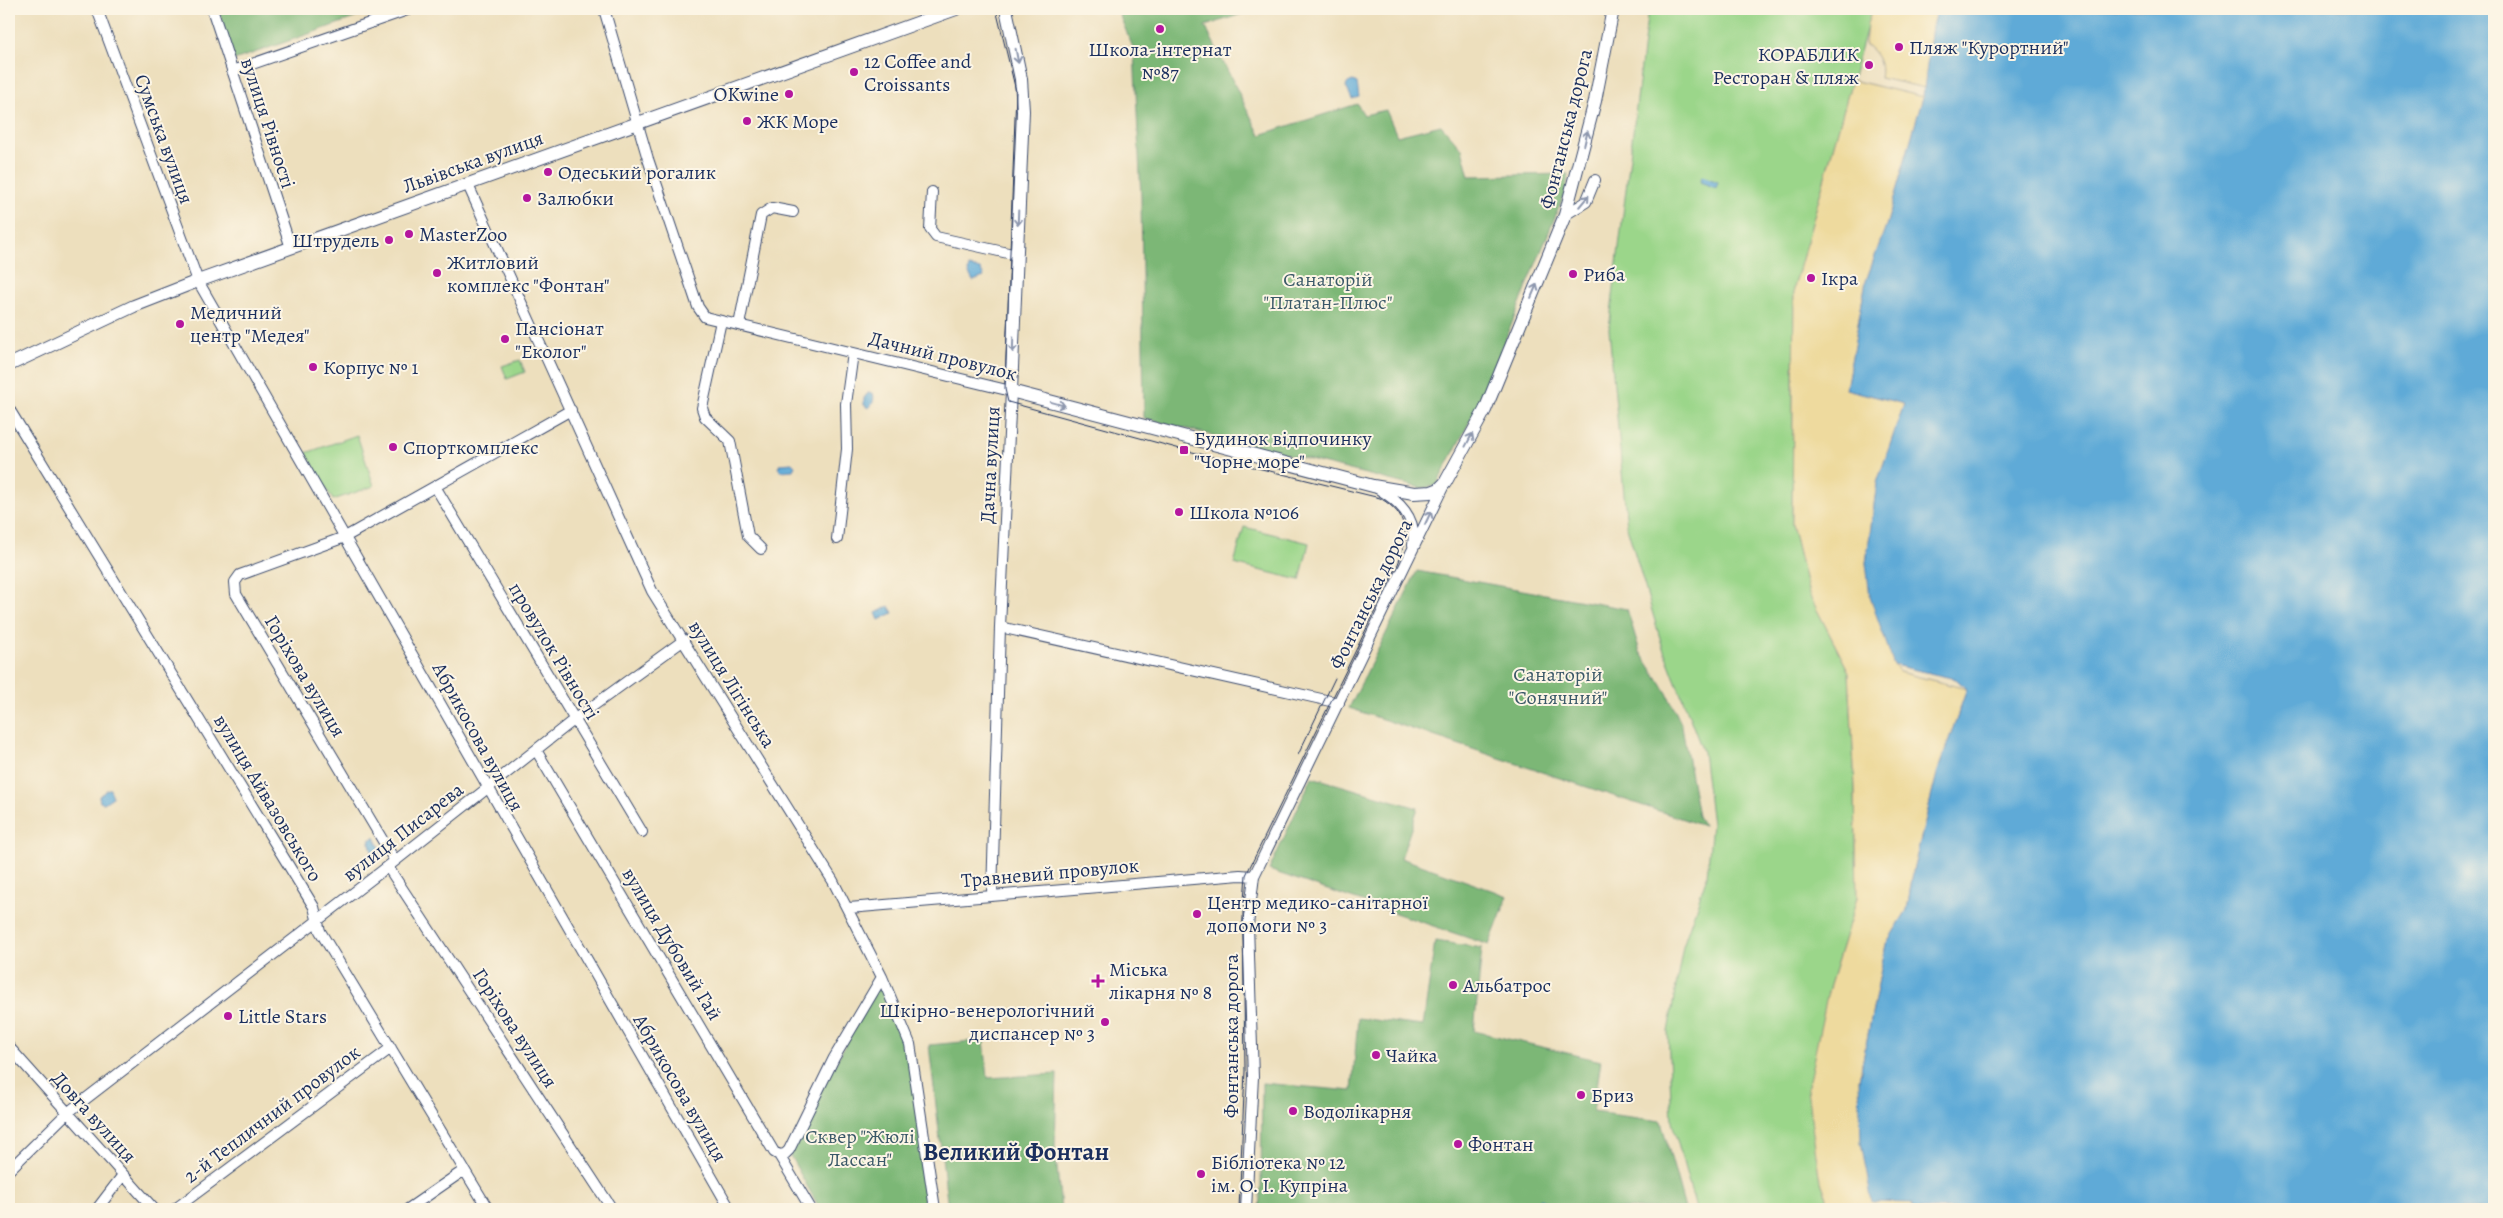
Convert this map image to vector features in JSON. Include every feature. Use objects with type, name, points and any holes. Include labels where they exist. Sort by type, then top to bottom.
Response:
[{"type":"main road","name":"Львівська вулиця","points":[[9,365],[134,306],[198,281],[636,122],[956,9]]},
{"type":"main road","name":"Дачна вулиця","points":[[1006,9],[1021,79],[1023,111],[1011,391]]},
{"type":"main road","name":"Фонтанська дорога","points":[[1445,482],[1485,410],[1565,215],[1592,111],[1613,9]]},
{"type":"main road","name":"Дачний провулок","points":[[1011,391],[1373,486],[1423,494],[1439,489],[1445,482]]},
{"type":"street","name":"Сумська вулиця","points":[[96,9],[198,281]]},
{"type":"street","name":"вулиця Рівності","points":[[212,9],[291,248]]},
{"type":"street","points":[[232,71],[410,9]]},
{"type":"street","name":"Дачний провулок","points":[[604,9],[636,122],[700,312],[705,318],[1011,391]]},
{"type":"street","points":[[1565,215],[1586,202],[1595,180]]},
{"type":"street","name":"вулиця Лігінська","points":[[468,184],[652,591],[849,908],[882,977],[910,1044],[935,1209]]},
{"type":"street","points":[[932,192],[929,217],[930,229],[936,237],[1017,255]]},
{"type":"street","points":[[739,326],[761,215],[772,208],[793,212]]},
{"type":"street","name":"Абрикосова вулиця","points":[[198,281],[486,788],[730,1209]]},
{"type":"street","points":[[721,321],[702,408],[705,417],[730,441],[748,536],[762,549]]},
{"type":"street","points":[[837,539],[846,449],[846,404],[853,353]]},
{"type":"street","name":"Дачна вулиця","points":[[992,895],[1000,627],[1011,391]]},
{"type":"street","name":"вулиця Айвазовського","points":[[9,409],[310,900],[320,931],[488,1209]]},
{"type":"street","points":[[345,537],[436,488],[571,410]]},
{"type":"street","name":"Фонтанська дорога","points":[[1246,1209],[1253,1077],[1248,925],[1254,876],[1445,482]]},
{"type":"street","name":"Дачний провулок","points":[[1373,486],[1396,500],[1410,517],[1414,537],[1411,554]]},
{"type":"street","name":"провулок Рівності","points":[[436,488],[642,832]]},
{"type":"street","name":"Горіхова вулиця","points":[[345,537],[240,575],[234,586],[236,594],[391,864],[612,1209]]},
{"type":"street","points":[[1000,627],[1339,703]]},
{"type":"street","name":"вулиця Писарева","points":[[9,1170],[66,1114],[391,864],[574,719],[684,640]]},
{"type":"street","name":"вулиця Дубовий Гай","points":[[536,750],[774,1152],[779,1155],[811,1209]]},
{"type":"street","name":"Травневий провулок","points":[[849,908],[1240,875],[1254,876]]},
{"type":"street","points":[[779,1155],[785,1154],[789,1150],[834,1058],[882,977]]},
{"type":"street","name":"Довга вулиця","points":[[9,1047],[66,1114],[154,1209]]},
{"type":"street","name":"2-й Тепличний провулок","points":[[175,1209],[391,1048]]},
{"type":"street","points":[[408,1209],[464,1171]]},
{"type":"street","points":[[97,1209],[123,1175]]},
{"type":"green space","points":[[218,9],[361,9],[363,15],[234,60]]},
{"type":"green space","name":"Санаторій \"Платан-Плюс\"","points":[[1117,9],[1257,9],[1205,26],[1260,135],[1357,104],[1364,115],[1386,110],[1397,136],[1441,125],[1462,149],[1469,176],[1568,174],[1566,190],[1480,402],[1436,486],[1421,488],[1144,418],[1141,197],[1134,50]]},
{"type":"green space","points":[[1648,9],[1872,9],[1794,288],[1792,524],[1809,594],[1849,672],[1855,787],[1857,898],[1828,992],[1819,1176],[1831,1209],[1696,1209],[1672,1122],[1668,1032],[1683,946],[1707,876],[1712,824],[1703,752],[1663,648],[1627,527],[1609,329]]},
{"type":"green space","points":[[520,360],[525,372],[507,379],[502,366]]},
{"type":"green space","points":[[357,435],[374,486],[333,500],[306,453]]},
{"type":"green space","points":[[1244,527],[1309,543],[1300,580],[1234,564]]},
{"type":"green space","name":"Санаторій \"Сонячний\"","points":[[1417,571],[1627,609],[1640,652],[1667,693],[1682,726],[1698,816],[1704,826],[1349,708]]},
{"type":"green space","points":[[1312,777],[1418,808],[1401,858],[1508,896],[1489,945],[1269,870]]},
{"type":"green space","points":[[1435,941],[1482,948],[1474,1031],[1601,1061],[1593,1112],[1661,1121],[1685,1209],[1259,1209],[1262,1083],[1352,1091],[1358,1018],[1423,1026]]},
{"type":"green space","name":"Сквер \"Жюлі Лассан\"","points":[[881,978],[908,1045],[932,1209],[820,1209],[788,1152]]},
{"type":"green space","points":[[984,1040],[988,1078],[1057,1074],[1055,1147],[1061,1209],[948,1209],[929,1045]]},
{"type":"sand","name":"Пляж \"Курортний\"","points":[[1872,9],[1937,9],[1932,26],[1925,88],[1880,78],[1880,63],[1873,51],[1865,44],[1867,24]]},
{"type":"sand","points":[[1852,80],[1923,97],[1887,223],[1866,281],[1846,389],[1904,404],[1877,483],[1866,563],[1894,665],[1899,672],[1967,689],[1938,770],[1914,866],[1907,910],[1886,944],[1859,1080],[1914,1209],[1831,1209],[1819,1176],[1807,1090],[1828,992],[1857,898],[1855,787],[1849,672],[1809,594],[1792,524],[1794,288]]},
{"type":"water","points":[[1937,9],[2494,9],[2494,1209],[1914,1209],[1913,1203],[1872,1202],[1861,1142],[1859,1080],[1886,944],[1907,910],[1914,866],[1938,770],[1967,689],[1956,679],[1894,665],[1870,597],[1866,563],[1877,483],[1904,404],[1846,389],[1866,281],[1887,223],[1923,97],[1932,26]]},
{"type":"water","points":[[1353,81],[1357,83],[1359,97],[1352,99],[1346,87],[1347,83]]},
{"type":"water","points":[[1702,176],[1718,182],[1716,188],[1700,182]]},
{"type":"water","points":[[969,267],[980,269],[984,277],[973,281],[968,272]]},
{"type":"water","points":[[868,393],[873,393],[874,397],[872,404],[868,408],[864,405],[864,398]]},
{"type":"water","points":[[792,463],[795,466],[793,470],[781,471],[778,468],[780,464]]},
{"type":"water","points":[[889,606],[893,613],[879,620],[876,613]]},
{"type":"water","points":[[110,789],[113,797],[104,803],[100,802],[99,796]]},
{"type":"water","points":[[375,837],[382,852],[376,857],[373,855],[369,840]]},
{"type":"water","points":[[1541,1199],[1547,1202],[1550,1209],[1529,1209],[1531,1203]]},
{"type":"tram line","points":[[996,9],[1016,91],[1005,389],[1008,402],[1184,450],[1380,498],[1397,511],[1404,526],[1404,544],[1398,564],[1246,875],[1243,913],[1245,1071],[1239,1209]]},
{"type":"tram line","points":[[1298,755],[1335,678]]},
{"type":"place","name":"Школа-інтернат №87","points":[[1160,29]]},
{"type":"place","name":"Пляж \"Курортний\"","points":[[1899,47]]},
{"type":"place","name":"КОРАБЛИК Ресторан & пляж","points":[[1869,65]]},
{"type":"place","name":"12 Coffee and Croissants","points":[[854,72]]},
{"type":"place","name":"OKwine","points":[[789,94]]},
{"type":"place","name":"ЖК Море","points":[[747,121]]},
{"type":"place","name":"Одеський рогалик","points":[[548,172]]},
{"type":"place","name":"Залюбки","points":[[527,198]]},
{"type":"place","name":"MasterZoo","points":[[409,234]]},
{"type":"place","name":"Штрудель","points":[[389,240]]},
{"type":"place","name":"Житловий комплекс \"Фонтан\"","points":[[437,273]]},
{"type":"place","name":"Риба","points":[[1573,274]]},
{"type":"place","name":"Ікра","points":[[1811,278]]},
{"type":"place","name":"Медичний центр \"Медея\"","points":[[180,324]]},
{"type":"place","name":"Пансіонат \"Еколог\"","points":[[505,339]]},
{"type":"place","name":"Корпус № 1","points":[[313,367]]},
{"type":"place","name":"Спорткомплекс","points":[[393,447]]},
{"type":"place","name":"Будинок відпочинку \"Чорне море\"","points":[[1184,450]]},
{"type":"place","name":"Школа №106","points":[[1179,512]]},
{"type":"place","name":"Центр медико-санітарної допомоги № 3","points":[[1197,914]]},
{"type":"place","name":"Міська лікарня № 8","points":[[1098,981]]},
{"type":"place","name":"Альбатрос","points":[[1453,985]]},
{"type":"place","name":"Little Stars","points":[[228,1016]]},
{"type":"place","name":"Шкірно-венерологічний диспансер № 3","points":[[1105,1022]]},
{"type":"place","name":"Чайка","points":[[1376,1055]]},
{"type":"place","name":"Бриз","points":[[1581,1095]]},
{"type":"place","name":"Водолікарня","points":[[1293,1111]]},
{"type":"place","name":"Фонтан","points":[[1458,1144]]},
{"type":"place","name":"Бібліотека № 12 ім. О. І. Купріна","points":[[1201,1174]]},
{"type":"district","name":"Великий Фонтан","points":[[1016,1152]]}]
